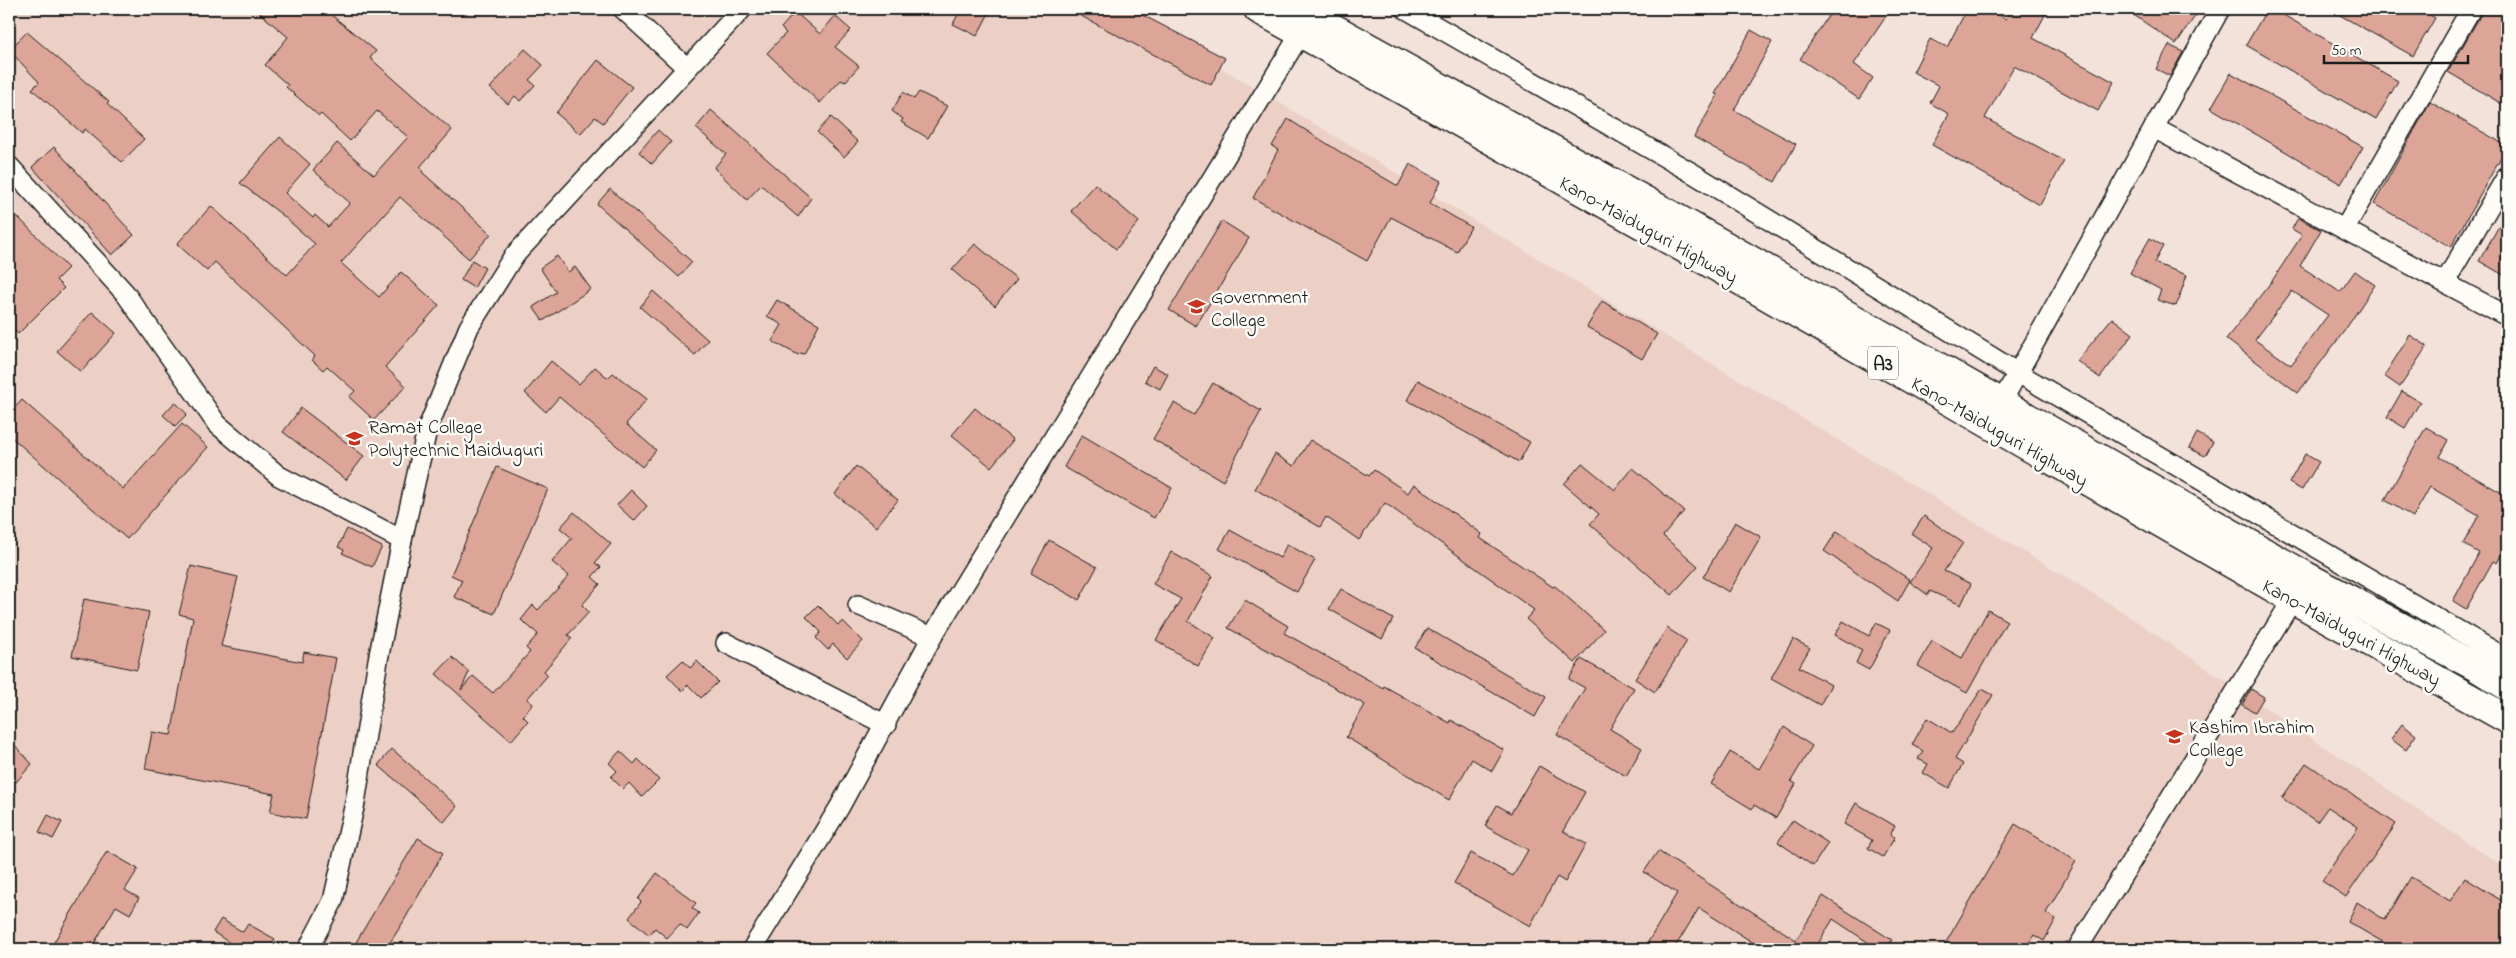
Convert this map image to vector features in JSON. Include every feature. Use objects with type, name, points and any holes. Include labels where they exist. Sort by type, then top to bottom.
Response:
[{"type":"highway","name":"Kano-Maiduguri Highway","points":[[1258,9],[1300,21],[1689,225],[2306,576],[2478,668],[2507,686]]},
{"type":"highway","name":"Kano-Maiduguri Highway","points":[[1300,21],[1696,255],[2293,599],[2507,719]]},
{"type":"street","points":[[623,9],[687,68]]},
{"type":"street","points":[[308,949],[333,901],[355,803],[378,660],[402,540],[427,430],[469,328],[513,257],[742,9]]},
{"type":"street","points":[[1406,9],[1694,174],[2018,373],[2507,659]]},
{"type":"street","points":[[2001,403],[2220,9]]},
{"type":"street","points":[[2345,228],[2471,9]]},
{"type":"street","points":[[752,949],[839,808],[886,725],[932,637],[1300,21]]},
{"type":"street","points":[[2154,128],[2345,228],[2507,316]]},
{"type":"street","points":[[9,166],[125,293],[217,424],[279,476],[402,540]]},
{"type":"street","points":[[2445,282],[2507,176]]},
{"type":"street","points":[[2077,949],[2293,599]]},
{"type":"street","points":[[858,605],[932,637]]},
{"type":"street","points":[[726,643],[886,725]]},
{"type":"shaded area","points":[[9,9],[1124,9],[2112,605],[2507,869],[2507,949],[9,949]]},
{"type":"building","points":[[255,9],[324,9],[376,51],[370,58],[452,130],[420,167],[423,170],[422,172],[491,234],[469,259],[400,197],[341,263],[379,297],[401,272],[439,305],[385,367],[406,386],[374,420],[349,397],[355,391],[327,366],[323,370],[312,360],[315,356],[215,262],[207,271],[177,244],[211,206],[287,275],[315,244],[281,214],[240,183],[280,137],[310,164],[285,193],[313,218],[315,215],[328,227],[350,203],[313,170],[337,143],[374,175],[408,137],[377,111],[350,141],[321,114],[319,116],[286,87],[288,85],[265,65],[288,37]]},
{"type":"building","points":[[961,9],[991,9],[977,36],[953,24]]},
{"type":"building","points":[[1068,9],[1131,9],[1225,58],[1211,85]]},
{"type":"building","points":[[1833,9],[1891,9],[1854,64],[1873,78],[1859,99],[1800,59]]},
{"type":"building","points":[[1967,9],[1987,9],[2006,19],[2012,9],[2048,9],[2033,38],[2114,82],[2098,111],[2014,66],[1985,118],[2064,161],[2040,205],[1932,145],[1949,114],[1930,103],[1939,86],[1913,72],[1930,39],[1947,47]]},
{"type":"building","points":[[2125,9],[2200,9],[2176,44]]},
{"type":"building","points":[[2267,9],[2273,9],[2398,81],[2376,120],[2246,45]]},
{"type":"building","points":[[2329,9],[2420,9],[2435,18],[2413,56]]},
{"type":"building","points":[[2484,9],[2507,9],[2507,107],[2448,72]]},
{"type":"building","points":[[795,12],[820,34],[835,16],[851,30],[835,47],[859,66],[845,82],[841,80],[820,103],[767,53],[786,33],[781,28]]},
{"type":"building","points":[[1751,30],[1772,42],[1734,110],[1796,144],[1775,182],[1694,137],[1718,95],[1715,94]]},
{"type":"building","points":[[27,32],[109,102],[107,104],[144,139],[122,162],[85,129],[82,133],[32,89],[39,82],[9,50]]},
{"type":"building","points":[[2169,45],[2183,52],[2170,76],[2156,69]]},
{"type":"building","points":[[525,49],[543,65],[529,80],[535,85],[520,101],[515,96],[508,104],[490,88]]},
{"type":"building","points":[[598,60],[632,87],[603,123],[595,117],[580,134],[556,113]]},
{"type":"building","points":[[2231,73],[2363,147],[2341,184],[2211,108]]},
{"type":"building","points":[[903,92],[914,99],[919,92],[947,106],[928,138],[901,122],[903,119],[892,111]]},
{"type":"building","points":[[2430,102],[2507,146],[2451,247],[2374,204]]},
{"type":"building","points":[[711,110],[811,198],[798,217],[761,185],[747,200],[714,168],[726,154],[696,128]]},
{"type":"building","points":[[831,117],[858,142],[844,157],[817,132]]},
{"type":"building","points":[[1288,119],[1398,186],[1410,164],[1441,181],[1430,203],[1471,227],[1457,252],[1391,217],[1367,261],[1253,198],[1278,150],[1272,146]]},
{"type":"building","points":[[658,130],[671,142],[652,164],[639,152]]},
{"type":"building","points":[[54,147],[134,235],[112,255],[32,167]]},
{"type":"building","points":[[1095,184],[1139,222],[1116,249],[1071,211]]},
{"type":"building","points":[[610,189],[692,262],[679,277],[597,204]]},
{"type":"building","points":[[9,208],[68,268],[56,280],[64,288],[18,334],[9,324]]},
{"type":"building","points":[[2507,212],[2507,277],[2479,261]]},
{"type":"building","points":[[2298,218],[2321,230],[2300,266],[2340,292],[2355,271],[2375,285],[2345,330],[2298,393],[2226,339],[2272,281],[2302,235],[2292,229]],"holes":[[[2292,291],[2328,315],[2291,365],[2255,340]]]},
{"type":"building","points":[[1222,221],[1249,238],[1196,326],[1169,310]]},
{"type":"building","points":[[2150,238],[2163,246],[2154,263],[2187,275],[2176,306],[2157,300],[2161,290],[2130,273]]},
{"type":"building","points":[[975,244],[1017,279],[995,306],[952,270]]},
{"type":"building","points":[[557,256],[568,272],[575,267],[591,289],[543,321],[533,307],[556,292],[540,268]]},
{"type":"building","points":[[472,260],[485,268],[474,288],[461,280]]},
{"type":"building","points":[[653,291],[708,340],[695,355],[640,307]]},
{"type":"building","points":[[777,300],[819,324],[804,354],[800,353],[798,355],[772,341],[782,325],[767,316]]},
{"type":"building","points":[[1602,301],[1657,334],[1642,359],[1587,327]]},
{"type":"building","points":[[92,312],[116,333],[81,372],[57,351]]},
{"type":"building","points":[[2112,318],[2133,334],[2100,378],[2077,361]]},
{"type":"building","points":[[2410,335],[2427,346],[2400,387],[2384,376]]},
{"type":"building","points":[[551,361],[579,384],[595,367],[608,378],[613,373],[647,399],[626,424],[656,450],[642,467],[559,397],[546,412],[525,393]]},
{"type":"building","points":[[1153,366],[1168,374],[1160,389],[1145,381]]},
{"type":"building","points":[[1418,380],[1530,442],[1519,462],[1407,400]]},
{"type":"building","points":[[1213,383],[1261,411],[1223,481],[1153,439],[1174,403],[1194,415]]},
{"type":"building","points":[[2402,391],[2420,402],[2405,428],[2387,417]]},
{"type":"building","points":[[22,400],[123,489],[182,424],[208,447],[127,539],[9,435],[9,414]]},
{"type":"building","points":[[175,402],[187,414],[175,426],[163,415]]},
{"type":"building","points":[[301,408],[364,456],[346,480],[283,432]]},
{"type":"building","points":[[975,408],[1013,440],[991,467],[952,435]]},
{"type":"building","points":[[2426,427],[2448,440],[2439,457],[2507,496],[2507,544],[2497,563],[2493,561],[2466,609],[2453,601],[2479,553],[2463,544],[2479,515],[2430,487],[2413,517],[2385,500]]},
{"type":"building","points":[[2197,433],[2213,442],[2205,456],[2189,448]]},
{"type":"building","points":[[1082,435],[1172,488],[1154,518],[1064,467]]},
{"type":"building","points":[[1310,440],[1369,476],[1374,470],[1408,493],[1414,484],[1482,534],[1480,538],[1553,587],[1555,586],[1604,630],[1575,663],[1526,619],[1534,610],[1385,503],[1359,540],[1326,517],[1320,527],[1255,489],[1275,454],[1294,466]]},
{"type":"building","points":[[2305,454],[2319,462],[2302,490],[2289,483]]},
{"type":"building","points":[[1582,463],[1615,490],[1633,468],[1684,511],[1663,536],[1698,566],[1672,595],[1590,524],[1599,514],[1564,484]]},
{"type":"building","points":[[856,466],[898,500],[876,527],[835,494]]},
{"type":"building","points":[[497,467],[548,489],[494,614],[454,597],[462,580],[451,575]]},
{"type":"building","points":[[631,490],[647,506],[634,521],[617,505]]},
{"type":"building","points":[[574,512],[611,544],[595,563],[601,567],[592,577],[600,584],[582,605],[589,612],[568,635],[572,638],[544,671],[548,675],[527,699],[533,704],[523,716],[528,721],[511,741],[436,674],[452,657],[469,672],[461,690],[473,676],[493,693],[530,652],[526,648],[538,634],[521,620],[533,605],[538,610],[569,576],[552,562],[572,538],[560,528]]},
{"type":"building","points":[[1924,516],[1963,543],[1944,571],[1971,584],[1961,605],[1930,591],[1928,595],[1910,582],[1933,548],[1912,534]]},
{"type":"building","points":[[1735,522],[1761,537],[1729,592],[1703,577]]},
{"type":"building","points":[[347,529],[382,547],[372,567],[342,553],[344,550],[338,547]]},
{"type":"building","points":[[1230,530],[1280,558],[1287,544],[1315,560],[1297,592],[1219,549]]},
{"type":"building","points":[[1837,531],[1910,580],[1898,601],[1824,551]]},
{"type":"building","points":[[1049,540],[1097,567],[1079,600],[1031,573]]},
{"type":"building","points":[[1171,552],[1213,576],[1188,621],[1215,638],[1198,666],[1156,640],[1181,599],[1153,584]]},
{"type":"building","points":[[191,566],[238,577],[221,646],[302,662],[304,652],[336,658],[306,819],[270,812],[274,794],[145,769],[152,732],[171,735],[193,618],[179,614]]},
{"type":"building","points":[[1341,589],[1393,619],[1382,639],[1329,609]]},
{"type":"building","points":[[84,599],[149,612],[137,670],[72,656]]},
{"type":"building","points":[[1245,600],[1288,626],[1284,633],[1383,688],[1384,686],[1450,723],[1451,720],[1504,750],[1492,771],[1472,759],[1449,800],[1346,737],[1365,705],[1228,628]]},
{"type":"building","points":[[818,605],[838,625],[843,621],[863,641],[847,658],[833,644],[828,650],[816,638],[821,632],[806,617]]},
{"type":"building","points":[[1988,610],[2007,621],[1967,693],[1918,666],[1932,641],[1962,658]]},
{"type":"building","points":[[1843,621],[1869,636],[1876,623],[1890,630],[1869,670],[1856,663],[1862,650],[1835,635]]},
{"type":"building","points":[[1427,628],[1546,697],[1535,717],[1415,648]]},
{"type":"building","points":[[1667,628],[1687,641],[1655,692],[1635,679]]},
{"type":"building","points":[[1793,639],[1810,648],[1799,667],[1831,685],[1820,705],[1771,678]]},
{"type":"building","points":[[1581,659],[1634,688],[1610,729],[1642,748],[1626,776],[1557,735],[1585,688],[1569,679]]},
{"type":"building","points":[[683,660],[690,668],[697,661],[718,682],[701,698],[688,685],[682,691],[667,675]]},
{"type":"building","points":[[1982,689],[1993,695],[1955,759],[1963,764],[1949,788],[1923,773],[1928,764],[1918,759],[1923,751],[1912,745],[1927,718],[1952,733]]},
{"type":"building","points":[[2251,689],[2264,697],[2255,712],[2242,705]]},
{"type":"building","points":[[2402,724],[2416,735],[2406,750],[2391,739]]},
{"type":"building","points":[[1784,727],[1812,746],[1791,781],[1796,784],[1776,818],[1754,805],[1752,809],[1711,784],[1730,752],[1759,769]]},
{"type":"building","points":[[9,739],[32,764],[9,790]]},
{"type":"building","points":[[392,749],[457,806],[444,822],[378,765]]},
{"type":"building","points":[[620,751],[634,764],[638,759],[659,780],[642,797],[629,783],[623,789],[611,777],[617,771],[609,763]]},
{"type":"building","points":[[2306,763],[2396,824],[2346,897],[2322,881],[2358,827],[2328,807],[2317,822],[2282,798]]},
{"type":"building","points":[[1539,766],[1585,792],[1563,831],[1586,844],[1565,882],[1557,877],[1530,926],[1454,883],[1471,853],[1513,876],[1528,850],[1485,826],[1497,805],[1511,813]]},
{"type":"building","points":[[1856,803],[1895,826],[1890,835],[1895,837],[1883,857],[1868,848],[1872,840],[1844,824]]},
{"type":"building","points":[[48,815],[62,822],[53,839],[39,832]]},
{"type":"building","points":[[1793,820],[1828,843],[1813,866],[1778,842]]},
{"type":"building","points":[[2015,824],[2076,861],[2046,913],[2056,919],[2044,941],[2034,935],[2025,949],[1942,949]]},
{"type":"building","points":[[418,838],[443,853],[402,924],[386,949],[352,949]]},
{"type":"building","points":[[107,851],[138,869],[125,890],[139,898],[130,914],[116,906],[91,949],[50,949]]},
{"type":"building","points":[[1658,851],[1796,940],[1823,896],[1892,940],[1886,949],[1878,949],[1833,919],[1815,949],[1763,949],[1699,908],[1674,949],[1644,949],[1677,893],[1644,872]]},
{"type":"building","points":[[657,873],[696,903],[692,908],[699,913],[687,930],[680,924],[667,938],[655,928],[649,935],[629,918],[641,902],[638,899]]},
{"type":"building","points":[[2411,877],[2450,901],[2465,878],[2507,904],[2507,949],[2395,949],[2348,922],[2357,902],[2385,920]]},
{"type":"building","points":[[221,919],[243,932],[248,924],[275,939],[269,949],[239,949],[213,932]]},
{"type":"place","name":"Government College","points":[[1197,307]]},
{"type":"place","name":"Ramat College Polytechnic Maiduguri","points":[[354,438]]},
{"type":"place","name":"Kashim Ibrahim College","points":[[2175,737]]}]
